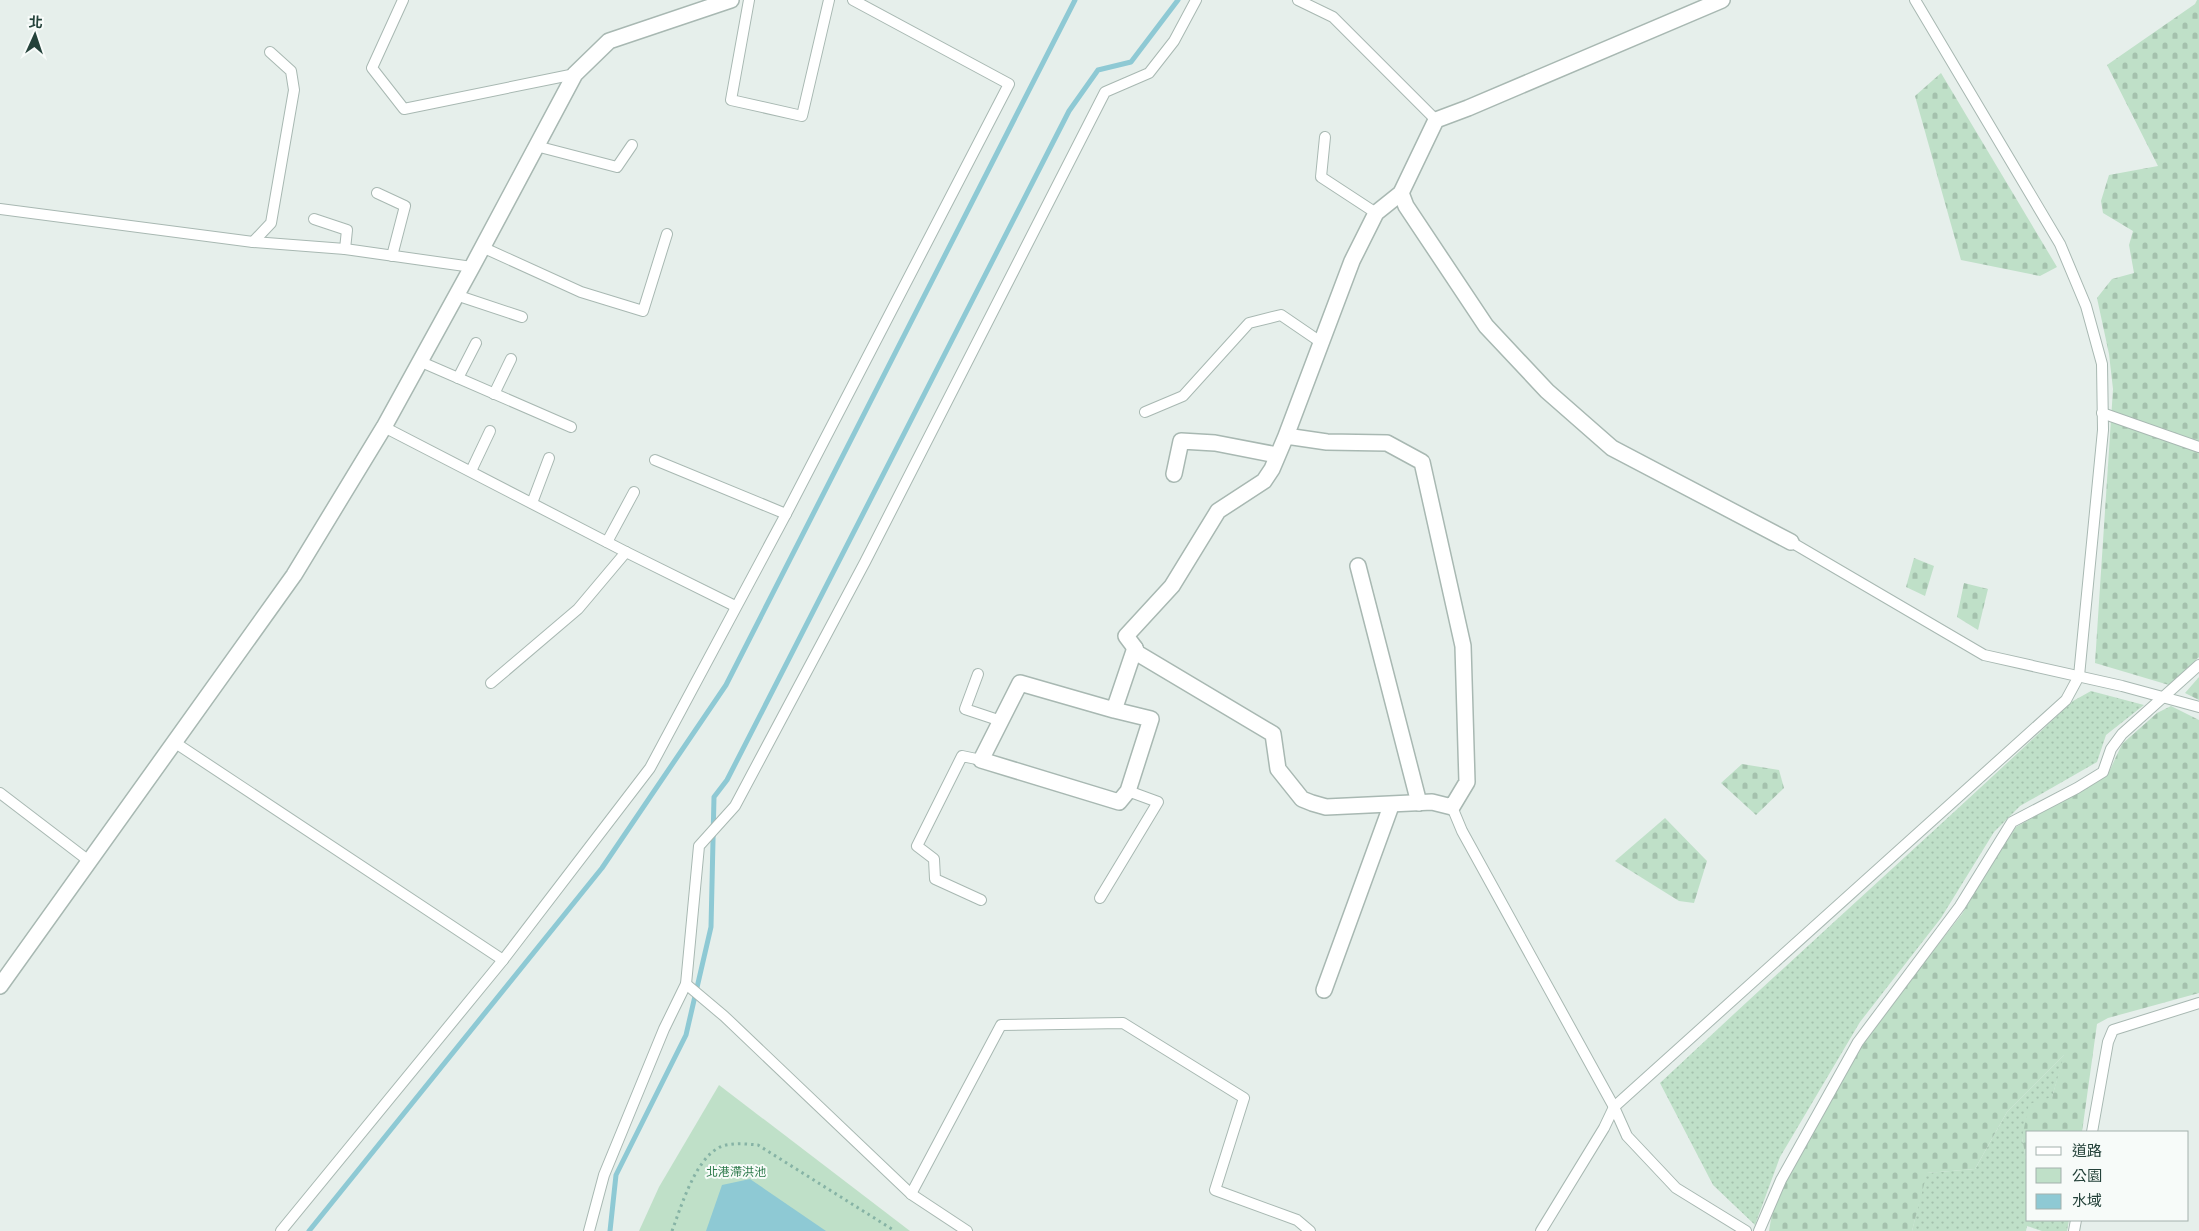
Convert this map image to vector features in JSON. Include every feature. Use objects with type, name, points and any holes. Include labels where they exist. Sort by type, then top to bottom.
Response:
[{"type":"street","points":[[0,986],[294,576],[384,427],[575,74],[609,41],[731,0]]},
{"type":"street","points":[[1286,436],[1327,442],[1387,443],[1422,462],[1463,646],[1467,782],[1452,807],[1432,802],[1391,806],[1326,807],[1302,799],[1278,769],[1273,734],[1137,653],[1136,648],[1126,636],[1172,586],[1218,511],[1264,481],[1286,436],[1352,261],[1376,213],[1401,193],[1436,120],[1486,101],[1722,0]]},
{"type":"street","points":[[1401,193],[1406,206],[1486,326],[1547,391],[1612,448],[1791,542]]},
{"type":"street","points":[[1174,474],[1181,441],[1215,443],[1278,455]]},
{"type":"street","points":[[1358,566],[1418,803]]},
{"type":"street","points":[[1114,710],[1136,648]]},
{"type":"street","points":[[1020,683],[1114,710],[1151,719],[1128,792],[1119,802],[981,760],[1020,683]]},
{"type":"street","points":[[1324,990],[1391,806]]},
{"type":"lane","points":[[403,0],[372,68],[404,109],[575,74]]},
{"type":"lane","points":[[749,0],[731,100],[802,116],[829,0]]},
{"type":"lane","points":[[281,1231],[503,960],[650,768],[735,606],[786,514],[1009,84],[853,0]]},
{"type":"lane","points":[[590,1231],[604,1175],[664,1029],[686,984],[699,846],[736,806],[865,562],[1105,92],[1149,73],[1174,41],[1196,0]]},
{"type":"lane","points":[[1298,0],[1333,17],[1436,120]]},
{"type":"lane","points":[[1541,1231],[1604,1128],[1614,1107],[2066,700],[2079,676],[2102,440],[2102,364],[2086,306],[2060,244],[1915,0]]},
{"type":"lane","points":[[253,242],[271,223],[294,90],[291,70],[270,52]]},
{"type":"lane","points":[[1326,137],[1321,177],[1376,213]]},
{"type":"lane","points":[[536,146],[617,167],[632,145]]},
{"type":"lane","points":[[377,193],[406,206],[392,256]]},
{"type":"lane","points":[[0,209],[253,242],[345,249],[472,267]]},
{"type":"lane","points":[[314,219],[347,230],[345,249]]},
{"type":"lane","points":[[482,247],[580,292],[643,311],[667,234]]},
{"type":"lane","points":[[456,295],[522,316]]},
{"type":"lane","points":[[1145,412],[1183,396],[1249,323],[1281,315],[1322,343]]},
{"type":"lane","points":[[458,378],[476,343]]},
{"type":"lane","points":[[494,394],[511,359]]},
{"type":"lane","points":[[419,361],[571,427]]},
{"type":"lane","points":[[2102,413],[2199,447]]},
{"type":"lane","points":[[384,427],[735,606]]},
{"type":"lane","points":[[471,471],[490,431]]},
{"type":"lane","points":[[532,503],[550,458]]},
{"type":"lane","points":[[655,460],[786,514]]},
{"type":"lane","points":[[607,542],[634,492]]},
{"type":"lane","points":[[1791,542],[1984,655],[2079,676],[2199,707]]},
{"type":"lane","points":[[491,683],[578,610],[626,552]]},
{"type":"lane","points":[[1759,1231],[1781,1180],[1858,1042],[1960,906],[2012,822],[2077,788],[2103,772],[2111,750],[2122,734],[2199,665]]},
{"type":"lane","points":[[978,674],[965,709],[1001,722]]},
{"type":"lane","points":[[174,742],[503,960]]},
{"type":"lane","points":[[981,760],[962,756],[917,846],[934,859],[935,880],[981,900]]},
{"type":"lane","points":[[1100,898],[1158,802],[1128,792]]},
{"type":"lane","points":[[0,793],[89,861]]},
{"type":"lane","points":[[1452,807],[1462,831],[1614,1107],[1627,1136],[1676,1188],[1746,1231]]},
{"type":"lane","points":[[686,984],[724,1016],[911,1194],[967,1231]]},
{"type":"lane","points":[[2092,1131],[2108,1042],[2113,1030],[2199,1003]]},
{"type":"lane","points":[[911,1194],[1001,1025],[1123,1023],[1244,1098],[1215,1190],[1296,1220],[1310,1231]]},
{"type":"path","points":[[672,1231],[689,1185],[705,1161],[719,1148],[737,1144],[758,1145],[896,1231]]},
{"type":"green space","points":[[2199,0],[2199,657],[2169,685],[2095,663],[2113,389],[2109,354],[2097,298],[2112,279],[2134,273],[2129,245],[2133,231],[2103,213],[2101,201],[2109,175],[2158,166],[2107,65],[2195,4]]},
{"type":"green space","points":[[1941,73],[2057,267],[2040,276],[1961,260],[1915,96]]},
{"type":"green space","points":[[1914,558],[1934,566],[1925,596],[1906,587]]},
{"type":"green space","points":[[1964,583],[1988,589],[1978,630],[1957,617]]},
{"type":"green space","points":[[2199,677],[2199,700],[2185,693]]},
{"type":"green space","points":[[2091,691],[2144,705],[2106,735],[2097,762],[2020,806],[1994,832],[1941,918],[1860,1022],[1780,1157],[1755,1225],[1713,1185],[1660,1083],[2073,701]]},
{"type":"green space","points":[[2171,706],[2199,720],[2199,993],[2108,1018],[2097,1024],[2082,1131],[2026,1131],[2026,1160],[2022,1138],[2029,1104],[2052,1097],[2064,1055],[2007,1112],[1975,1169],[1927,1173],[1912,1231],[1769,1231],[1772,1213],[1789,1170],[1859,1050],[1883,1015],[1962,914],[2016,827],[2108,774],[2122,744],[2157,713]]},
{"type":"green space","points":[[1742,764],[1779,770],[1784,788],[1756,815],[1721,783]]},
{"type":"green space","points":[[1665,818],[1707,861],[1694,903],[1679,901],[1615,861]]},
{"type":"green space","points":[[2065,1054],[2052,1097],[2022,1138],[2026,1160],[2026,1221],[2069,1221],[2067,1231],[2042,1231],[2027,1226],[2026,1231],[1912,1231],[1926,1173],[1975,1169],[2007,1112]]},
{"type":"green space","name":"北港滯洪池","points":[[719,1085],[910,1231],[639,1231],[659,1187]]},
{"type":"water","points":[[750,1179],[826,1231],[706,1231],[722,1185]]},
{"type":"waterway","points":[[309,1231],[602,868],[726,685],[1075,0]]},
{"type":"waterway","points":[[610,1231],[616,1175],[686,1035],[711,927],[714,797],[727,780],[1069,111],[1098,70],[1131,62],[1178,0]]}]
